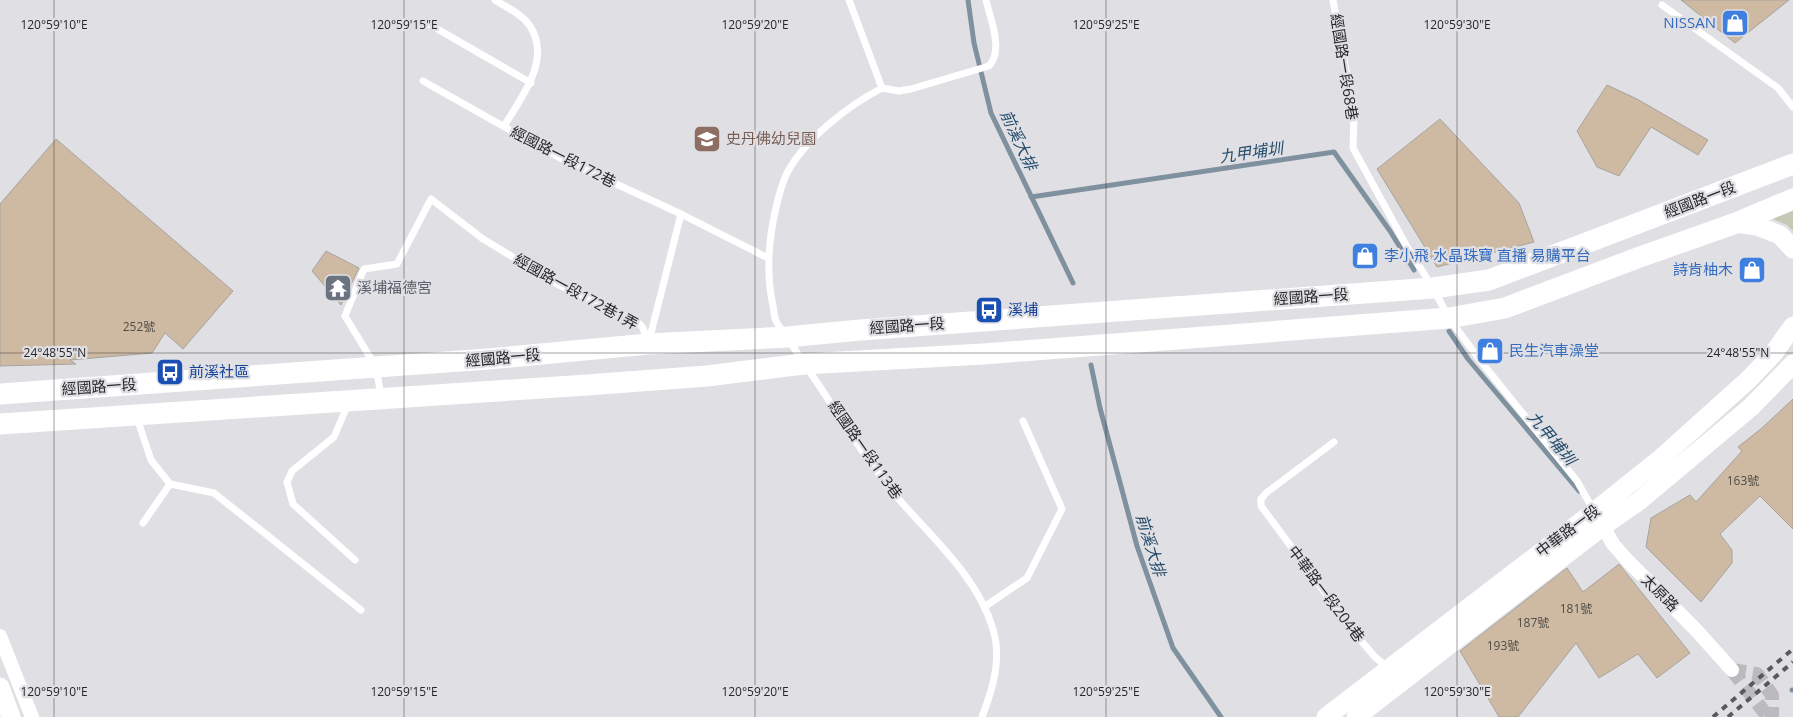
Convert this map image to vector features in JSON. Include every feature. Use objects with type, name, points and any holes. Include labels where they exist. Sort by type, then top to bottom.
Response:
[{"type":"main road","name":"經國路一段","points":[[0,394],[488,359],[648,344],[787,337],[870,329],[1433,288],[1489,280],[1793,164]]},
{"type":"main road","name":"經國路一段","points":[[0,424],[349,402],[707,376],[804,364],[983,354],[1449,318],[1505,308],[1736,223],[1793,199]]},
{"type":"street","points":[[1736,223],[1757,226],[1780,235],[1793,249]]},
{"type":"street","name":"中華路一段","points":[[1326,717],[1394,676],[1599,519],[1659,460],[1748,380],[1773,354],[1793,326]]},
{"type":"street","name":"中華路一段","points":[[1599,519],[1639,501],[1752,407],[1793,364]]},
{"type":"street","name":"太原路","points":[[1599,519],[1612,544],[1697,631],[1732,670]]},
{"type":"street","points":[[0,636],[32,717]]},
{"type":"street","name":"中華路一段","points":[[1356,717],[1394,676]]},
{"type":"street","points":[[0,687],[11,717]]},
{"type":"lane","name":"經國路一段172巷","points":[[495,0],[517,14],[529,25],[536,40],[537,52],[531,83],[504,126],[560,158],[680,214],[768,258]]},
{"type":"lane","points":[[849,0],[882,88],[898,91],[911,89],[989,66],[994,61],[996,51],[995,39],[986,0]]},
{"type":"lane","name":"經國路一段68巷","points":[[1333,0],[1354,113],[1353,148],[1406,245],[1449,318],[1479,359],[1577,481],[1599,519]]},
{"type":"lane","points":[[1662,5],[1778,88],[1793,107]]},
{"type":"lane","points":[[427,23],[531,83]]},
{"type":"lane","points":[[423,81],[504,126]]},
{"type":"lane","name":"經國路一段113巷","points":[[882,88],[862,100],[818,134],[787,172],[781,188],[772,228],[768,258],[770,289],[776,320],[804,364],[885,484],[956,563],[984,607],[994,630],[998,657],[994,686],[982,717]]},
{"type":"lane","name":"經國路一段172巷1弄","points":[[381,399],[376,367],[345,316],[364,270],[397,264],[430,199],[482,239],[558,285],[638,322],[646,334],[648,344]]},
{"type":"lane","points":[[648,344],[680,214]]},
{"type":"lane","points":[[349,402],[334,437],[292,471],[287,482],[293,504],[355,560]]},
{"type":"lane","points":[[136,415],[151,460],[170,484],[214,493],[360,610]]},
{"type":"lane","points":[[984,607],[1027,578],[1062,509],[1023,421]]},
{"type":"lane","name":"中華路一段204巷","points":[[1334,442],[1266,492],[1261,499],[1261,506],[1351,628],[1394,676]]},
{"type":"lane","points":[[143,524],[170,484]]},
{"type":"green space","points":[[1793,207],[1793,231],[1787,225],[1768,217]]},
{"type":"building","name":"NISSAN","points":[[1681,0],[1789,0],[1735,43]]},
{"type":"building","points":[[1607,85],[1637,99],[1708,140],[1698,155],[1651,127],[1619,176],[1597,167],[1577,131]]},
{"type":"building","points":[[1440,119],[1519,203],[1534,242],[1437,267],[1377,169]]},
{"type":"building","points":[[56,139],[233,291],[183,349],[165,333],[152,353],[70,360],[76,364],[0,366],[0,204]]},
{"type":"building","name":"溪埔福德宮","points":[[326,251],[359,268],[341,305],[312,271]]},
{"type":"building","points":[[1793,399],[1793,529],[1760,496],[1720,534],[1732,550],[1732,563],[1701,602],[1646,547],[1651,518],[1690,495],[1696,502],[1742,451],[1738,447]]},
{"type":"building","points":[[1619,564],[1690,653],[1657,678],[1638,654],[1599,678],[1576,643],[1518,717],[1499,717],[1460,651],[1567,568],[1583,592]]},
{"type":"waterway","name":"前溪大排","points":[[968,0],[974,43],[991,113],[1073,283]]},
{"type":"waterway","name":"九甲埔圳","points":[[1031,197],[1334,152],[1390,231],[1414,270]]},
{"type":"waterway","name":"九甲埔圳","points":[[1449,331],[1468,359],[1579,491]]},
{"type":"waterway","name":"前溪大排","points":[[1091,365],[1100,408],[1137,546],[1173,648],[1221,717]]},
{"type":"tunnel","points":[[1732,670],[1757,674],[1772,695],[1772,717]]},
{"type":"tunnel","points":[[1732,670],[1768,717]]},
{"type":"railway","points":[[1713,717],[1793,649]]},
{"type":"railway","points":[[1728,717],[1793,662]]},
{"type":"place","name":"NISSAN","points":[[1735,23]]},
{"type":"place","name":"史丹佛幼兒園","points":[[707,139]]},
{"type":"place","name":"李小飛 水晶珠寶 直播 易購平台","points":[[1365,256]]},
{"type":"place","name":"詩肯柚木","points":[[1752,270]]},
{"type":"place","name":"溪埔福德宮","points":[[338,288]]},
{"type":"place","name":"溪埔","points":[[989,310]]},
{"type":"place","name":"民生汽車澡堂","points":[[1490,351]]},
{"type":"place","name":"前溪社區","points":[[170,372]]}]
